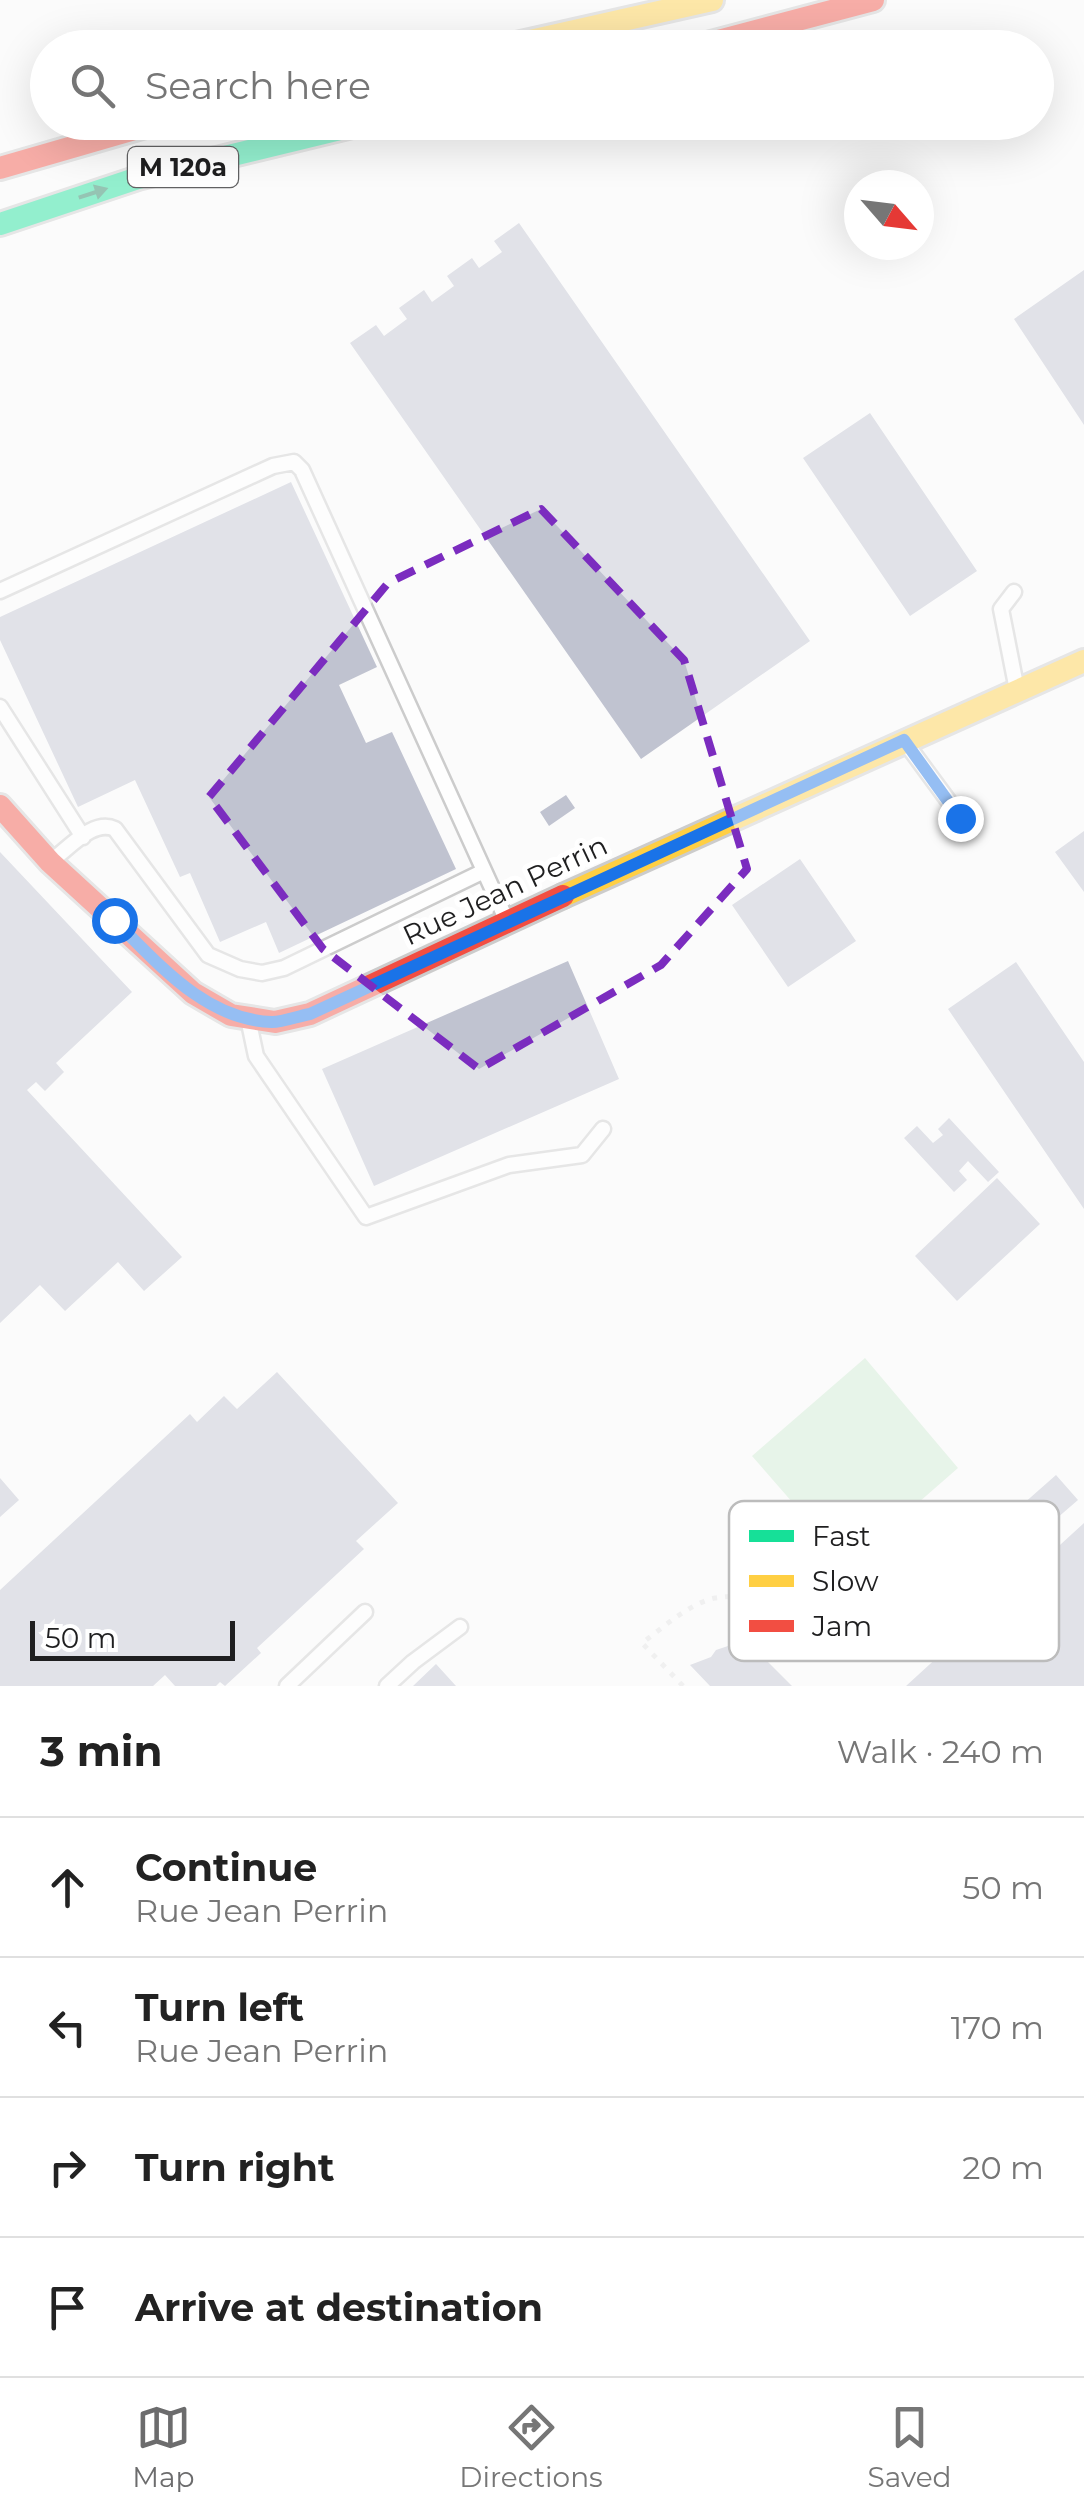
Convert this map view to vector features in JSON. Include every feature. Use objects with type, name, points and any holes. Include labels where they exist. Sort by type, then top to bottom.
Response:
[{"type":"street","points":[[578,30],[712,0]]},
{"type":"street","points":[[760,30],[872,0]]},
{"type":"street","name":"M 120a","points":[[0,168],[97,140]]},
{"type":"street","name":"M 120a","points":[[0,224],[138,178],[295,140]]},
{"type":"street","name":"Rue Jean Perrin","points":[[0,806],[50,862],[193,993],[231,1015],[274,1022],[310,1014],[1084,661]]},
{"type":"lane","points":[[0,591],[273,466],[294,462],[302,470],[508,922]]},
{"type":"lane","points":[[1014,592],[1001,608],[1017,691]]},
{"type":"lane","points":[[0,707],[83,837]]},
{"type":"lane","points":[[904,740],[960,818]]},
{"type":"lane","points":[[50,862],[97,827],[107,825],[115,829],[208,955],[240,969],[262,972],[284,968],[484,871]]},
{"type":"lane","points":[[248,1018],[256,1056],[366,1217],[509,1165],[582,1155],[602,1129]]},
{"type":"lane","points":[[287,1686],[365,1612]]},
{"type":"lane","points":[[387,1686],[460,1627]]},
{"type":"path","points":[[683,1686],[642,1643],[681,1614],[712,1598],[729,1595]]},
{"type":"highlighted area","points":[[541,509],[684,660],[747,869],[661,965],[479,1069],[323,949],[209,797],[388,583]]},
{"type":"green space","points":[[865,1358],[958,1468],[920,1501],[791,1501],[752,1456]]},
{"type":"building","points":[[519,223],[810,641],[641,759],[350,343],[376,325],[384,336],[407,319],[399,308],[424,290],[432,302],[454,286],[447,276],[472,258],[479,268],[502,252],[494,241]]},
{"type":"building","points":[[1084,270],[1084,425],[1014,319]]},
{"type":"building","points":[[870,413],[977,571],[910,616],[803,458]]},
{"type":"building","points":[[291,482],[377,667],[339,685],[366,743],[392,732],[456,869],[279,953],[266,922],[220,942],[190,873],[180,877],[135,780],[78,807],[0,640],[0,617]]},
{"type":"building","points":[[566,795],[575,808],[549,826],[540,812]]},
{"type":"building","points":[[1084,831],[1084,892],[1055,852]]},
{"type":"building","points":[[0,852],[132,992],[56,1063],[64,1072],[45,1091],[36,1082],[27,1090],[182,1257],[144,1291],[118,1262],[65,1311],[40,1285],[0,1323]]},
{"type":"building","points":[[800,859],[856,941],[788,987],[732,905]]},
{"type":"building","points":[[568,961],[619,1079],[374,1186],[322,1069]]},
{"type":"building","points":[[1016,962],[1084,1062],[1084,1209],[948,1009]]},
{"type":"building","points":[[949,1118],[999,1172],[988,1182],[968,1161],[959,1171],[967,1180],[954,1192],[904,1138],[917,1126],[933,1143],[943,1135],[938,1129]]},
{"type":"building","points":[[997,1178],[1040,1224],[957,1301],[915,1256]]},
{"type":"building","points":[[277,1372],[398,1503],[356,1541],[364,1549],[257,1648],[261,1653],[225,1686],[220,1682],[216,1686],[175,1686],[165,1675],[153,1686],[0,1686],[0,1590],[190,1414],[197,1422],[224,1396],[237,1409]]},
{"type":"building","points":[[1056,1475],[1078,1500],[1059,1516],[1059,1501],[1027,1501]]},
{"type":"building","points":[[0,1478],[19,1500],[0,1517]]},
{"type":"building","points":[[1084,1523],[1084,1686],[906,1686],[933,1661],[1059,1661],[1059,1546]]},
{"type":"building","points":[[729,1646],[729,1661],[767,1661],[792,1686],[710,1686],[690,1665],[711,1657],[716,1650]]},
{"type":"building","points":[[436,1664],[456,1686],[413,1686]]},
{"type":"traffic: fast","points":[[0,224],[138,178],[295,140]]},
{"type":"traffic: slow","points":[[579,30],[712,0]]},
{"type":"traffic: slow","points":[[563,896],[1084,661]]},
{"type":"traffic: jam","points":[[760,30],[873,0]]},
{"type":"traffic: jam","points":[[0,168],[97,140]]},
{"type":"traffic: jam","points":[[0,806],[50,862],[193,993],[231,1015],[275,1022],[310,1014],[563,896]]},
{"type":"route","points":[[114,920],[193,993],[231,1015],[274,1022],[310,1014],[904,740],[960,818]]}]
